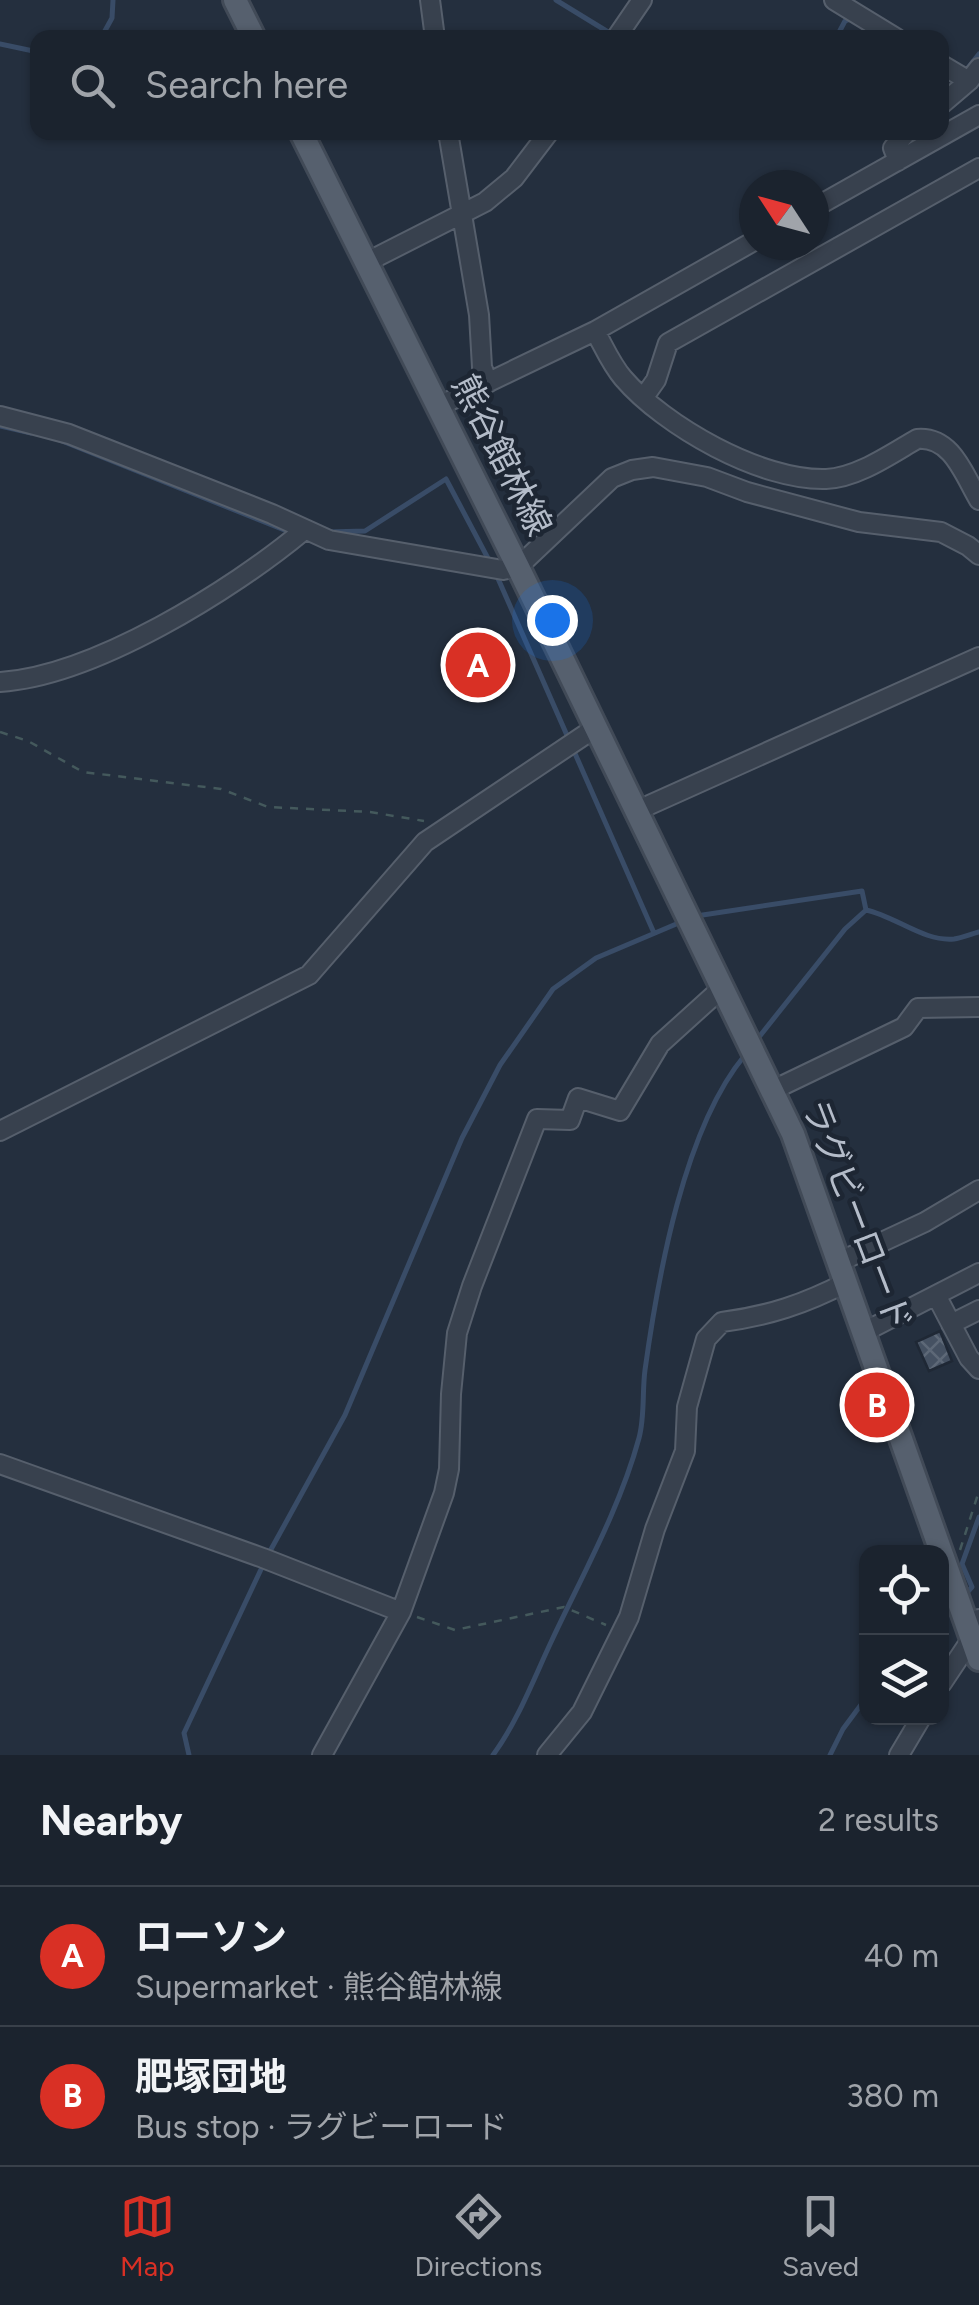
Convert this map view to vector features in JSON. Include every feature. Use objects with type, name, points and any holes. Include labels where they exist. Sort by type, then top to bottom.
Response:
[{"type":"main road","points":[[236,0],[250,30]]},
{"type":"main road","name":"熊谷館林線","points":[[304,140],[518,566],[587,734],[636,811]]},
{"type":"main road","name":"ラグビーロード","points":[[636,811],[772,1090],[814,1186],[940,1545]]},
{"type":"main road","name":"ラグビーロード","points":[[949,1570],[970,1624]]},
{"type":"street","points":[[430,0],[434,30]]},
{"type":"street","points":[[621,30],[642,0]]},
{"type":"street","points":[[834,0],[883,30]]},
{"type":"street","points":[[949,66],[974,75],[949,98]]},
{"type":"street","points":[[949,131],[979,114]]},
{"type":"street","points":[[449,140],[481,330],[482,368],[488,383]]},
{"type":"street","points":[[364,262],[484,202],[514,178],[544,140]]},
{"type":"street","points":[[898,161],[893,148],[900,140]]},
{"type":"street","points":[[829,200],[934,140]]},
{"type":"street","points":[[644,397],[656,380],[668,342],[979,168]]},
{"type":"street","points":[[438,406],[595,332],[739,250]]},
{"type":"street","points":[[595,332],[620,375],[644,397],[694,436],[749,464],[826,478],[844,475],[918,439],[942,442],[979,500]]},
{"type":"street","points":[[0,416],[69,434],[329,540],[504,570],[518,566],[612,478],[654,467],[707,477],[747,492],[859,522],[940,532],[979,556]]},
{"type":"street","points":[[0,682],[34,678],[115,648],[245,576],[303,531]]},
{"type":"street","points":[[636,811],[979,656]]},
{"type":"street","points":[[0,1131],[310,975],[426,842],[587,734]]},
{"type":"street","points":[[322,1755],[401,1612],[444,1493],[449,1469],[457,1333],[537,1119],[570,1120],[578,1098],[620,1111],[660,1044],[722,988]]},
{"type":"street","points":[[772,1090],[904,1027],[918,1008],[979,1007]]},
{"type":"street","points":[[547,1755],[582,1712],[623,1632],[684,1451],[687,1407],[706,1339],[722,1322],[765,1317],[810,1302],[843,1272],[979,1190]]},
{"type":"street","points":[[864,1332],[979,1274]]},
{"type":"street","points":[[936,1295],[969,1358],[979,1368]]},
{"type":"street","points":[[952,1324],[979,1310]]},
{"type":"street","points":[[0,1464],[401,1612]]},
{"type":"street","points":[[949,1668],[970,1624]]},
{"type":"street","points":[[899,1755],[917,1725]]},
{"type":"path","points":[[0,732],[28,741],[83,772],[221,789],[268,806],[370,812],[450,826]]},
{"type":"path","points":[[949,1563],[964,1546],[979,1491]]},
{"type":"path","points":[[401,1612],[455,1630],[564,1607],[623,1632]]},
{"type":"building","points":[[481,640],[499,678],[474,690],[456,652]]},
{"type":"building","points":[[940,1331],[952,1361],[929,1371],[916,1342]]},
{"type":"waterway","points":[[105,30],[112,18],[113,0]]},
{"type":"waterway","points":[[556,0],[605,30]]},
{"type":"waterway","points":[[840,30],[851,19]]},
{"type":"waterway","points":[[0,44],[30,50]]},
{"type":"waterway","points":[[963,74],[979,54]]},
{"type":"waterway","points":[[0,426],[31,433]]},
{"type":"waterway","points":[[57,439],[292,533]]},
{"type":"waterway","points":[[328,532],[365,531],[446,479],[491,564]]},
{"type":"waterway","points":[[496,574],[654,933]]},
{"type":"waterway","points":[[696,916],[862,891],[866,910]]},
{"type":"waterway","points":[[866,910],[932,937],[957,938],[979,932]]},
{"type":"waterway","points":[[755,1042],[845,929],[866,910]]},
{"type":"waterway","points":[[269,1553],[345,1415],[462,1138],[500,1065],[553,989],[596,958],[681,922]]},
{"type":"waterway","points":[[493,1755],[525,1699],[622,1490],[641,1430],[645,1370],[677,1205],[705,1122],[745,1055]]},
{"type":"waterway","points":[[963,1597],[972,1587],[962,1564],[979,1517]]},
{"type":"waterway","points":[[189,1755],[184,1733],[264,1563]]},
{"type":"waterway","points":[[949,1614],[953,1609]]},
{"type":"waterway","points":[[830,1755],[859,1707]]},
{"type":"place","name":"ローソン","points":[[478,665]]},
{"type":"place","name":"肥塚団地","points":[[877,1405]]}]
